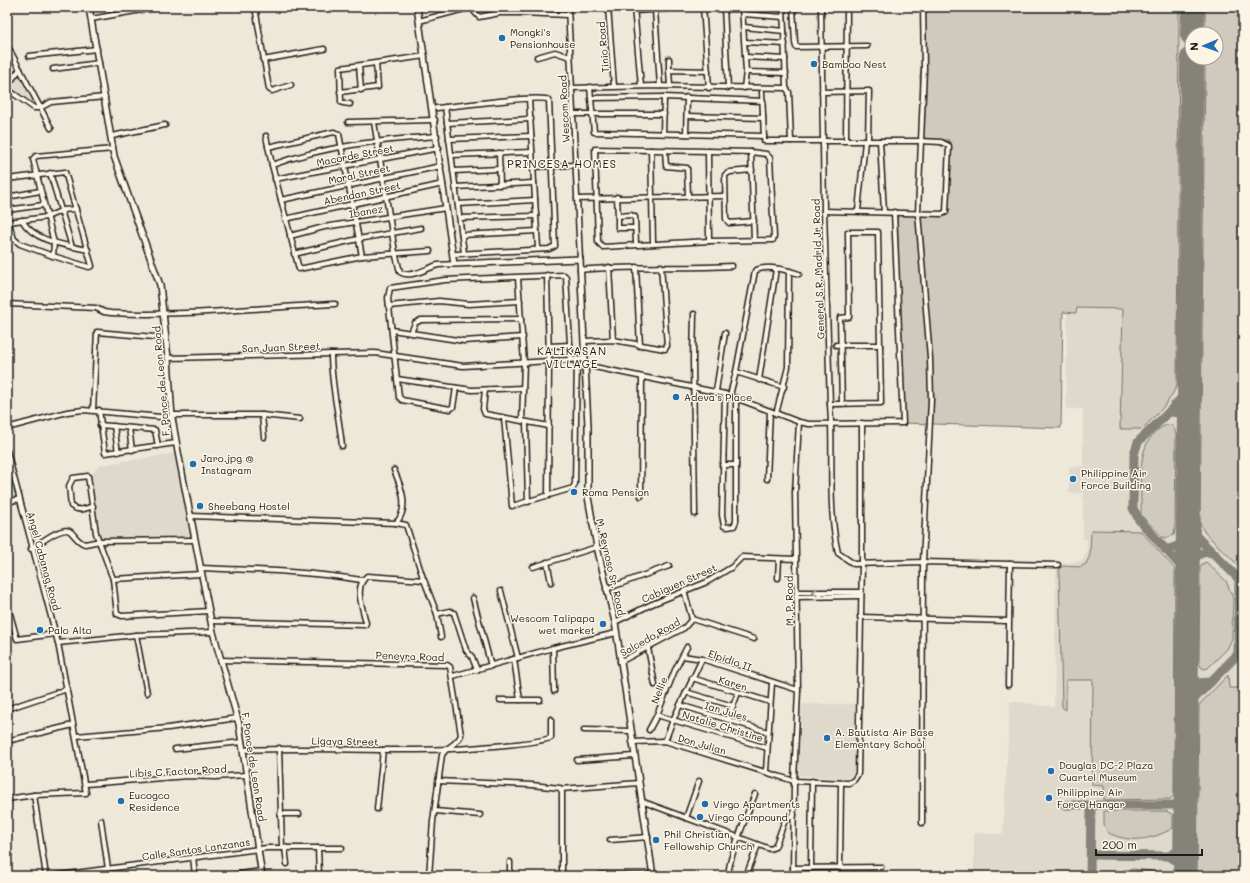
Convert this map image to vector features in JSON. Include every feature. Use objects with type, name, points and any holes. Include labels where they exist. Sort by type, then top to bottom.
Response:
[{"type":"street","name":"F. Ponce de Leon Road","points":[[89,7],[116,161],[159,278],[165,315],[172,417],[176,443],[213,632],[237,718],[242,742],[261,874]]},
{"type":"street","points":[[91,19],[158,7]]},
{"type":"street","points":[[255,7],[269,90],[272,91],[291,85]]},
{"type":"street","points":[[417,7],[435,120],[454,264]]},
{"type":"street","name":"Wescom Road","points":[[568,7],[580,259]]},
{"type":"street","name":"Tinio Road","points":[[608,7],[614,86]]},
{"type":"street","points":[[641,86],[635,9],[655,10],[693,7]]},
{"type":"street","points":[[703,7],[709,88]]},
{"type":"street","points":[[724,7],[728,88]]},
{"type":"street","points":[[742,7],[746,57],[744,88]]},
{"type":"street","points":[[783,7],[786,88],[789,92],[790,140]]},
{"type":"street","points":[[793,7],[795,46],[867,46]]},
{"type":"street","name":"General S.R. Madrid Jr Road","points":[[822,7],[824,211],[830,404],[832,423],[833,532],[838,553],[850,563],[854,564],[923,562],[1058,565]]},
{"type":"street","points":[[846,140],[847,7]]},
{"type":"street","points":[[922,823],[923,562],[929,469],[930,393],[930,358],[918,213],[924,69],[923,7]]},
{"type":"street","points":[[419,21],[468,8],[472,8],[479,17],[500,13],[521,12],[568,15]]},
{"type":"street","points":[[655,10],[660,86]]},
{"type":"street","points":[[743,14],[783,17]]},
{"type":"street","points":[[744,28],[784,31]]},
{"type":"street","points":[[745,42],[785,44]]},
{"type":"street","points":[[7,45],[51,128]]},
{"type":"street","points":[[30,56],[97,48]]},
{"type":"street","points":[[263,60],[324,49]]},
{"type":"street","points":[[7,57],[10,51]]},
{"type":"street","points":[[537,57],[555,52],[570,57]]},
{"type":"street","points":[[350,104],[342,103],[340,92],[340,68],[425,56]]},
{"type":"street","points":[[746,57],[785,59]]},
{"type":"street","points":[[669,59],[670,86]]},
{"type":"street","points":[[53,69],[99,63]]},
{"type":"street","points":[[340,92],[361,90],[378,86],[376,64]]},
{"type":"street","points":[[359,66],[361,90]]},
{"type":"street","points":[[7,86],[20,69]]},
{"type":"street","points":[[669,70],[708,71]]},
{"type":"street","points":[[746,72],[786,73]]},
{"type":"street","points":[[571,88],[614,86],[786,88]]},
{"type":"street","points":[[590,87],[594,132],[764,136]]},
{"type":"street","points":[[7,89],[31,106],[40,108],[51,102],[105,97]]},
{"type":"street","points":[[822,92],[870,91],[867,141],[858,211]]},
{"type":"street","points":[[762,92],[764,143],[790,140],[920,141],[942,142],[948,146],[946,212],[942,214],[824,211]]},
{"type":"street","points":[[591,98],[664,97],[762,101]]},
{"type":"street","points":[[663,133],[664,97]]},
{"type":"street","points":[[529,98],[538,248]]},
{"type":"street","points":[[436,108],[529,98],[546,98],[549,100],[555,246],[549,249],[538,248],[456,254]]},
{"type":"street","points":[[686,134],[687,98]]},
{"type":"street","points":[[445,107],[464,253]]},
{"type":"street","points":[[572,114],[664,114]]},
{"type":"street","points":[[687,116],[763,118]]},
{"type":"street","points":[[447,123],[530,119]]},
{"type":"street","points":[[348,122],[435,120]]},
{"type":"street","points":[[374,122],[382,177],[390,215],[398,268],[400,272],[404,274],[422,272],[440,265],[580,259]]},
{"type":"street","points":[[112,136],[165,125]]},
{"type":"street","points":[[268,147],[335,132],[339,134],[362,256]]},
{"type":"street","points":[[266,136],[280,200],[294,254],[300,269],[362,256],[430,250]]},
{"type":"street","points":[[272,165],[307,154],[377,141],[437,136]]},
{"type":"street","points":[[449,139],[531,136]]},
{"type":"street","points":[[880,141],[884,212]]},
{"type":"street","name":"Macorde Street","points":[[275,179],[439,148]]},
{"type":"street","points":[[52,256],[54,243],[32,162],[36,156],[113,149]]},
{"type":"street","points":[[595,149],[665,150],[751,152],[766,154],[770,158],[774,237],[770,240],[600,245],[596,198],[595,149]]},
{"type":"street","points":[[651,150],[653,243]]},
{"type":"street","points":[[665,150],[666,166],[687,168],[688,196]]},
{"type":"street","points":[[708,151],[709,241]]},
{"type":"street","points":[[452,155],[532,152]]},
{"type":"street","points":[[751,152],[754,240]]},
{"type":"street","points":[[499,153],[500,185]]},
{"type":"street","points":[[533,167],[575,165]]},
{"type":"street","name":"Moral Street","points":[[280,200],[348,184],[441,166]]},
{"type":"street","points":[[453,171],[500,169]]},
{"type":"street","points":[[752,170],[727,173],[725,196],[727,222],[754,221]]},
{"type":"street","points":[[7,179],[65,172],[92,264],[89,267],[52,256],[17,242],[13,237],[7,217]]},
{"type":"street","points":[[50,173],[63,210],[72,247]]},
{"type":"street","points":[[455,187],[534,183]]},
{"type":"street","name":"Abendan Street","points":[[285,219],[443,184]]},
{"type":"street","points":[[7,197],[40,191]]},
{"type":"street","points":[[577,199],[725,196]]},
{"type":"street","points":[[617,197],[618,228],[635,228]]},
{"type":"street","points":[[458,204],[534,200]]},
{"type":"street","points":[[7,210],[43,205]]},
{"type":"street","name":"Ibanez","points":[[290,236],[324,227],[390,215],[446,208]]},
{"type":"street","points":[[8,222],[47,216],[63,210],[76,209]]},
{"type":"street","points":[[799,274],[776,269],[759,269],[754,274],[736,372],[730,395],[776,414],[809,424],[904,423],[894,212]]},
{"type":"street","points":[[618,216],[634,215],[636,244]]},
{"type":"street","points":[[460,218],[536,216]]},
{"type":"street","points":[[22,220],[30,231],[54,243],[88,250]]},
{"type":"street","points":[[294,254],[358,239],[421,228]]},
{"type":"street","points":[[462,235],[537,231]]},
{"type":"street","points":[[830,404],[842,404],[881,403],[878,232],[848,232],[849,318],[840,318],[838,345],[842,404]]},
{"type":"street","name":"M. Reynoso Sr. Road","points":[[580,259],[589,446],[587,488],[596,547],[615,622],[653,876]]},
{"type":"street","points":[[580,270],[609,267],[636,268],[661,266],[692,268],[732,266]]},
{"type":"street","points":[[584,340],[612,340],[662,350],[665,349],[667,346],[661,266]]},
{"type":"street","points":[[609,267],[612,340]]},
{"type":"street","points":[[636,268],[640,346]]},
{"type":"street","points":[[759,380],[776,269]]},
{"type":"street","points":[[776,414],[784,388],[789,360],[789,271]]},
{"type":"street","points":[[547,275],[549,361],[548,496]]},
{"type":"street","points":[[456,388],[453,407],[450,409],[402,400],[399,397],[388,292],[393,286],[445,280],[518,278],[547,275],[566,276],[571,360]]},
{"type":"street","points":[[518,278],[523,337],[524,421],[528,502]]},
{"type":"street","points":[[389,306],[439,301],[469,304],[520,301]]},
{"type":"street","points":[[7,304],[96,308],[104,312],[111,313],[165,315],[275,306],[335,304]]},
{"type":"street","points":[[694,314],[693,387],[695,514]]},
{"type":"street","points":[[411,333],[415,323],[421,320],[521,319]]},
{"type":"street","points":[[392,330],[464,341],[523,337]]},
{"type":"street","points":[[93,410],[97,332],[102,331],[166,338]]},
{"type":"street","points":[[716,391],[725,333]]},
{"type":"street","points":[[548,346],[570,345]]},
{"type":"street","points":[[838,345],[880,345]]},
{"type":"street","points":[[331,354],[332,386],[335,396],[342,446]]},
{"type":"street","name":"San Juan Street","points":[[168,358],[331,354],[395,355],[463,366],[577,359],[642,377],[730,395]]},
{"type":"street","points":[[504,418],[511,505],[514,506],[573,488],[575,486],[577,359]]},
{"type":"street","points":[[736,372],[784,388]]},
{"type":"street","points":[[641,496],[642,377]]},
{"type":"street","points":[[397,378],[456,388],[485,390],[524,388]]},
{"type":"street","points":[[485,390],[483,412],[504,418],[548,426]]},
{"type":"street","points":[[725,394],[722,465],[723,522],[727,527],[734,526],[736,521],[736,398]]},
{"type":"street","points":[[7,428],[67,412],[93,410],[172,417],[262,415],[300,419]]},
{"type":"street","points":[[99,410],[104,452],[118,452],[176,443]]},
{"type":"street","points":[[767,479],[770,411]]},
{"type":"street","points":[[262,415],[264,437]]},
{"type":"street","name":"M. P. Road","points":[[793,876],[794,780],[798,690],[795,492],[799,422]]},
{"type":"street","points":[[840,868],[841,783],[849,783],[854,780],[858,774],[862,563],[862,424]]},
{"type":"street","points":[[100,425],[155,430],[158,446]]},
{"type":"street","points":[[114,426],[118,452]]},
{"type":"street","points":[[129,428],[132,450]]},
{"type":"street","name":"Angel Cabanag Road","points":[[7,451],[58,643],[73,725],[86,784],[86,793],[34,795]]},
{"type":"street","points":[[722,465],[736,465]]},
{"type":"street","points":[[394,470],[401,488],[403,503],[401,517],[396,523]]},
{"type":"street","points":[[93,506],[84,510],[76,510],[71,506],[69,486],[73,478],[88,476],[93,506],[96,533],[113,579],[116,612],[119,615],[209,611]]},
{"type":"street","points":[[7,502],[20,499]]},
{"type":"street","points":[[191,516],[396,523],[406,525],[423,578],[422,580]]},
{"type":"street","points":[[32,549],[59,531],[65,530],[71,532],[82,544],[100,541],[195,540]]},
{"type":"street","points":[[533,567],[596,547]]},
{"type":"street","name":"Cabiguen Street","points":[[615,622],[716,577],[732,567],[742,556],[796,559]]},
{"type":"street","points":[[778,578],[779,559]]},
{"type":"street","points":[[547,562],[551,582]]},
{"type":"street","points":[[1008,685],[1010,564]]},
{"type":"street","points":[[606,589],[669,566]]},
{"type":"street","points":[[113,579],[200,571],[294,571],[362,580]]},
{"type":"street","points":[[211,621],[364,625],[366,623],[361,602],[360,586],[362,580],[367,576],[422,580],[426,583],[437,614],[441,637]]},
{"type":"street","points":[[684,590],[692,619]]},
{"type":"street","points":[[501,591],[516,659],[520,700]]},
{"type":"street","points":[[796,592],[861,594]]},
{"type":"street","points":[[796,597],[861,594]]},
{"type":"street","points":[[473,598],[491,666]]},
{"type":"street","points":[[7,603],[17,639],[55,634]]},
{"type":"street","points":[[437,614],[449,611],[454,613],[466,650],[472,657],[477,670]]},
{"type":"street","points":[[860,617],[1008,621]]},
{"type":"street","name":"Salcedo Road","points":[[620,662],[684,628],[692,619],[754,639]]},
{"type":"street","points":[[58,643],[136,635],[213,632]]},
{"type":"street","points":[[429,876],[434,811],[442,756],[446,749],[457,743],[461,735],[453,676],[553,648],[616,633]]},
{"type":"street","points":[[136,635],[147,693]]},
{"type":"street","name":"Nellie","points":[[674,720],[657,715],[687,647]]},
{"type":"street","points":[[553,648],[555,664],[554,691]]},
{"type":"street","points":[[648,648],[655,685]]},
{"type":"street","name":"Elpidio II","points":[[683,656],[702,659],[772,683],[798,690]]},
{"type":"street","points":[[665,741],[692,678],[702,659]]},
{"type":"street","name":"Peneyra Road","points":[[220,660],[447,665],[450,666],[453,676]]},
{"type":"street","name":"Karen","points":[[692,678],[770,702]]},
{"type":"street","points":[[766,771],[772,683]]},
{"type":"street","points":[[7,709],[67,689]]},
{"type":"street","points":[[686,692],[733,706]]},
{"type":"street","points":[[728,720],[738,693]]},
{"type":"street","points":[[500,700],[540,700]]},
{"type":"street","name":"Ian Jules","points":[[680,705],[768,732]]},
{"type":"street","points":[[649,730],[657,715]]},
{"type":"street","points":[[76,736],[168,728],[237,718]]},
{"type":"street","name":"Ligaya Street","points":[[243,750],[279,748],[383,750],[500,746],[552,738],[551,719]]},
{"type":"street","name":"Natalie Christine","points":[[674,720],[767,748]]},
{"type":"street","points":[[7,741],[73,725]]},
{"type":"street","points":[[584,730],[631,731]]},
{"type":"street","name":"Don Julian","points":[[632,742],[665,741],[794,780],[841,783]]},
{"type":"street","points":[[175,749],[242,742]]},
{"type":"street","points":[[279,748],[280,814],[287,864]]},
{"type":"street","points":[[377,809],[383,750]]},
{"type":"street","points":[[577,760],[634,756]]},
{"type":"street","name":"Libis C Factor Road","points":[[86,784],[182,776],[215,778],[246,775]]},
{"type":"street","points":[[438,781],[559,788],[639,782]]},
{"type":"street","points":[[686,818],[699,781]]},
{"type":"street","points":[[811,868],[812,781]]},
{"type":"street","points":[[559,788],[562,876]]},
{"type":"street","points":[[729,876],[728,870],[755,794]]},
{"type":"street","points":[[7,799],[34,795],[46,876]]},
{"type":"street","points":[[642,801],[739,839],[774,849],[785,820],[794,815]]},
{"type":"street","points":[[434,811],[480,815]]},
{"type":"street","points":[[280,814],[299,814]]},
{"type":"street","points":[[101,820],[108,869]]},
{"type":"street","points":[[610,840],[648,837]]},
{"type":"street","points":[[746,876],[758,845]]},
{"type":"street","name":"Calle Santos Lanzanas","points":[[52,876],[193,856],[258,849],[284,847],[342,848]]},
{"type":"street","points":[[318,848],[319,876]]},
{"type":"street","points":[[193,856],[195,876]]},
{"type":"street","points":[[510,862],[510,876]]},
{"type":"street","points":[[793,868],[881,868]]},
{"type":"street","points":[[226,876],[261,874]]},
{"type":"street","points":[[600,875],[653,876]]},
{"type":"shaded area","points":[[925,7],[1179,7],[1177,385],[1166,404],[1142,429],[1120,429],[1123,309],[1077,308],[1076,313],[1063,312],[1061,428],[903,423],[897,211],[948,212],[949,140],[920,139],[920,76],[923,60]]},
{"type":"shaded area","points":[[1108,7],[1243,7],[1243,876],[974,876],[974,833],[1003,834],[1010,701],[1054,707],[1056,571],[1059,571],[1063,566],[1063,563],[1082,561],[1087,551],[1087,539],[1083,539],[1083,493],[1069,493],[1069,467],[1083,466],[1083,409],[1066,409],[1067,308]]},
{"type":"shaded area","points":[[1205,7],[1243,7],[1243,564],[1237,564],[1205,533],[1200,524],[1205,66],[1224,66],[1224,26],[1205,26]]},
{"type":"shaded area","points":[[19,72],[37,103],[35,105],[7,87]]},
{"type":"shaded area","points":[[1166,425],[1173,426],[1176,434],[1175,530],[1174,535],[1166,538],[1162,537],[1141,515],[1141,477],[1144,452],[1148,441],[1155,432]]},
{"type":"shaded area","points":[[176,453],[192,540],[100,541],[91,475],[100,465]]},
{"type":"shaded area","points":[[1091,530],[1141,531],[1175,569],[1174,796],[1170,799],[1104,800],[1104,786],[1092,785],[1093,680],[1066,680],[1066,710],[1062,707],[1059,569],[1063,566],[1080,567],[1086,564],[1090,555]]},
{"type":"shaded area","points":[[1206,562],[1226,581],[1233,598],[1232,639],[1227,649],[1208,668],[1204,669],[1201,667],[1199,662],[1200,568],[1202,564]]},
{"type":"shaded area","points":[[1228,675],[1229,688],[1243,688],[1243,876],[1197,876],[1199,705]]},
{"type":"shaded area","name":"A. Bautista Air Base Elementary School","points":[[802,704],[855,704],[855,771],[853,776],[844,779],[798,775]]},
{"type":"shaded area","points":[[1104,811],[1166,811],[1173,815],[1173,828],[1149,838],[1123,838],[1107,832],[1104,824]]},
{"type":"shaded area","points":[[1134,869],[1151,871],[1162,876],[1105,876],[1125,870]]},
{"type":"taxiway","points":[[1188,574],[1139,520],[1133,508],[1134,454],[1138,442],[1169,412],[1189,389]]},
{"type":"taxiway","points":[[1169,412],[1183,413],[1189,421]]},
{"type":"taxiway","points":[[1165,549],[1178,546],[1186,537],[1188,528]]},
{"type":"taxiway","points":[[1186,707],[1238,654],[1239,579],[1188,528]]},
{"type":"taxiway","points":[[1188,568],[1198,555],[1206,552],[1215,554]]},
{"type":"taxiway","points":[[1187,678],[1197,683],[1211,682]]},
{"type":"taxiway","points":[[1065,805],[1186,805]]},
{"type":"taxiway","points":[[1090,876],[1091,805]]},
{"type":"taxiway","points":[[1169,856],[1178,851],[1185,839]]},
{"type":"taxiway","points":[[1091,855],[1169,856],[1181,864],[1185,876]]},
{"type":"runway","points":[[1192,26],[1193,7]]},
{"type":"runway","points":[[1185,876],[1192,66]]},
{"type":"place","name":"Mongki's Pensionhouse","points":[[502,38]]},
{"type":"place","name":"Bamboo Nest","points":[[814,64]]},
{"type":"place","name":"Adeva's Place","points":[[676,397]]},
{"type":"place","name":"Jaro.jpg @ Instagram","points":[[193,464]]},
{"type":"place","name":"Philippine Air Force Building","points":[[1073,479]]},
{"type":"place","name":"Roma Pension","points":[[574,492]]},
{"type":"place","name":"Sheebang Hostel","points":[[200,506]]},
{"type":"place","name":"Wescom Talipapa wet market","points":[[603,624]]},
{"type":"place","name":"Palo Alto","points":[[40,630]]},
{"type":"place","name":"A. Bautista Air Base Elementary School","points":[[827,738]]},
{"type":"place","name":"Douglas DC-2 Plaza Cuartel Museum","points":[[1051,771]]},
{"type":"place","name":"Philippine Air Force Hangar","points":[[1049,798]]},
{"type":"place","name":"Eucogco Residence","points":[[121,801]]},
{"type":"place","name":"Virgo Apartments","points":[[705,804]]},
{"type":"place","name":"Virgo Compound","points":[[700,817]]},
{"type":"place","name":"Phil Christian Fellowship Church","points":[[656,840]]},
{"type":"district","name":"PRINCESA HOMES","points":[[562,163]]},
{"type":"district","name":"KALIKASAN VILLAGE","points":[[572,356]]}]
